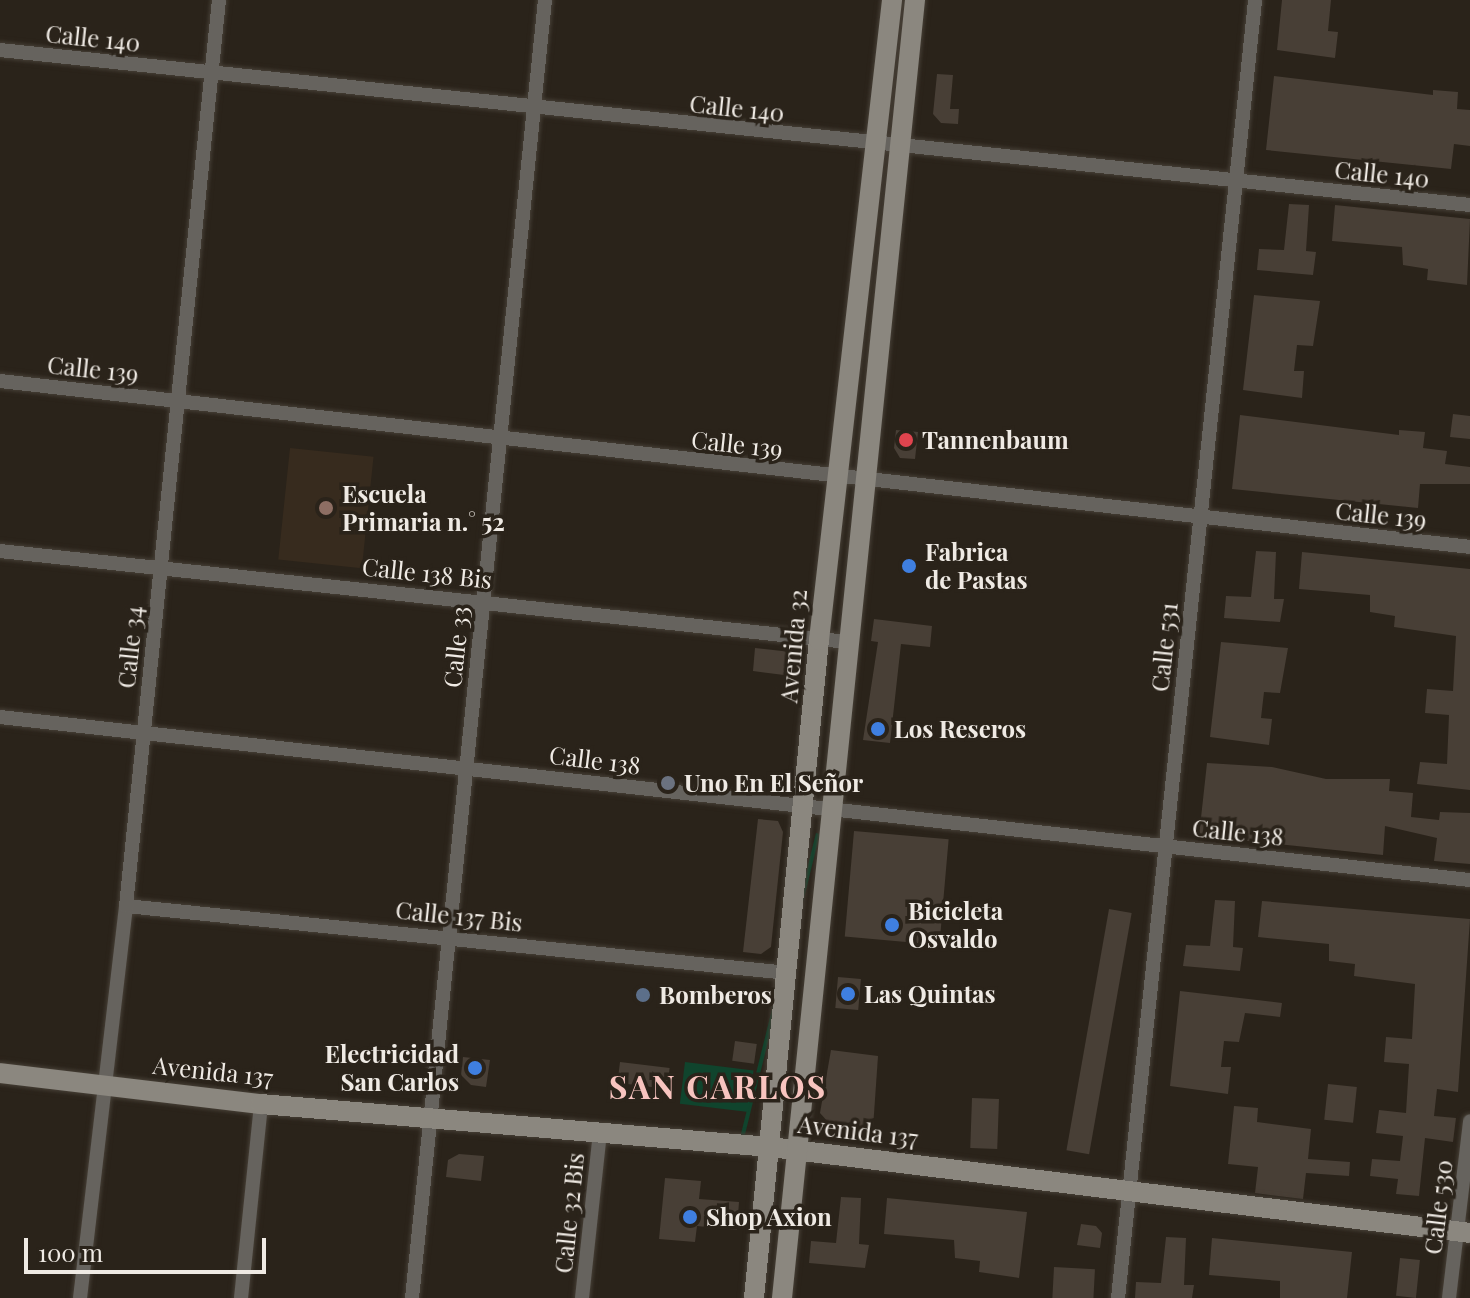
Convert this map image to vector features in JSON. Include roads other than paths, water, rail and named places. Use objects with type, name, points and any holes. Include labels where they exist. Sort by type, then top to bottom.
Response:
[{"type":"main road","name":"Avenida 32","points":[[754,1298],[806,805],[819,640],[892,0]]},
{"type":"main road","points":[[782,1298],[800,1151],[831,808],[915,0]]},
{"type":"main road","name":"Avenida 137","points":[[0,1073],[261,1104],[431,1114],[770,1147],[1463,1232]]},
{"type":"street","name":"Calle 34","points":[[80,1298],[102,1085],[126,906],[175,400],[219,0]]},
{"type":"street","name":"Calle 33","points":[[412,1298],[545,0]]},
{"type":"street","name":"Calle 531","points":[[1118,1298],[1255,0]]},
{"type":"street","name":"Calle 140","points":[[0,50],[534,109],[1470,205]]},
{"type":"street","name":"Calle 139","points":[[0,381],[500,440],[1470,547]]},
{"type":"street","name":"Calle 138 Bis","points":[[0,551],[848,642]]},
{"type":"street","name":"Calle 138","points":[[0,717],[466,766],[1470,880]]},
{"type":"street","name":"Calle 137 Bis","points":[[126,906],[788,973]]},
{"type":"street","points":[[241,1298],[261,1104]]},
{"type":"street","name":"Calle 530","points":[[1449,1298],[1463,1232],[1470,1121]]},
{"type":"street","name":"Calle 32 Bis","points":[[582,1298],[600,1132]]},
{"type":"place","name":"Tannenbaum","points":[[906,440]]},
{"type":"place","name":"Escuela Primaria n.° 52","points":[[326,508]]},
{"type":"place","name":"Fabrica de Pastas","points":[[909,566]]},
{"type":"place","name":"Los Reseros","points":[[878,729]]},
{"type":"place","name":"Uno En El Señor","points":[[668,783]]},
{"type":"place","name":"Bicicleta Osvaldo","points":[[892,925]]},
{"type":"place","name":"Las Quintas","points":[[848,994]]},
{"type":"place","name":"Bomberos","points":[[643,995]]},
{"type":"place","name":"Electricidad San Carlos","points":[[475,1068]]},
{"type":"place","name":"Shop Axion","points":[[690,1217]]},
{"type":"district","name":"SAN CARLOS","points":[[718,1086]]}]
